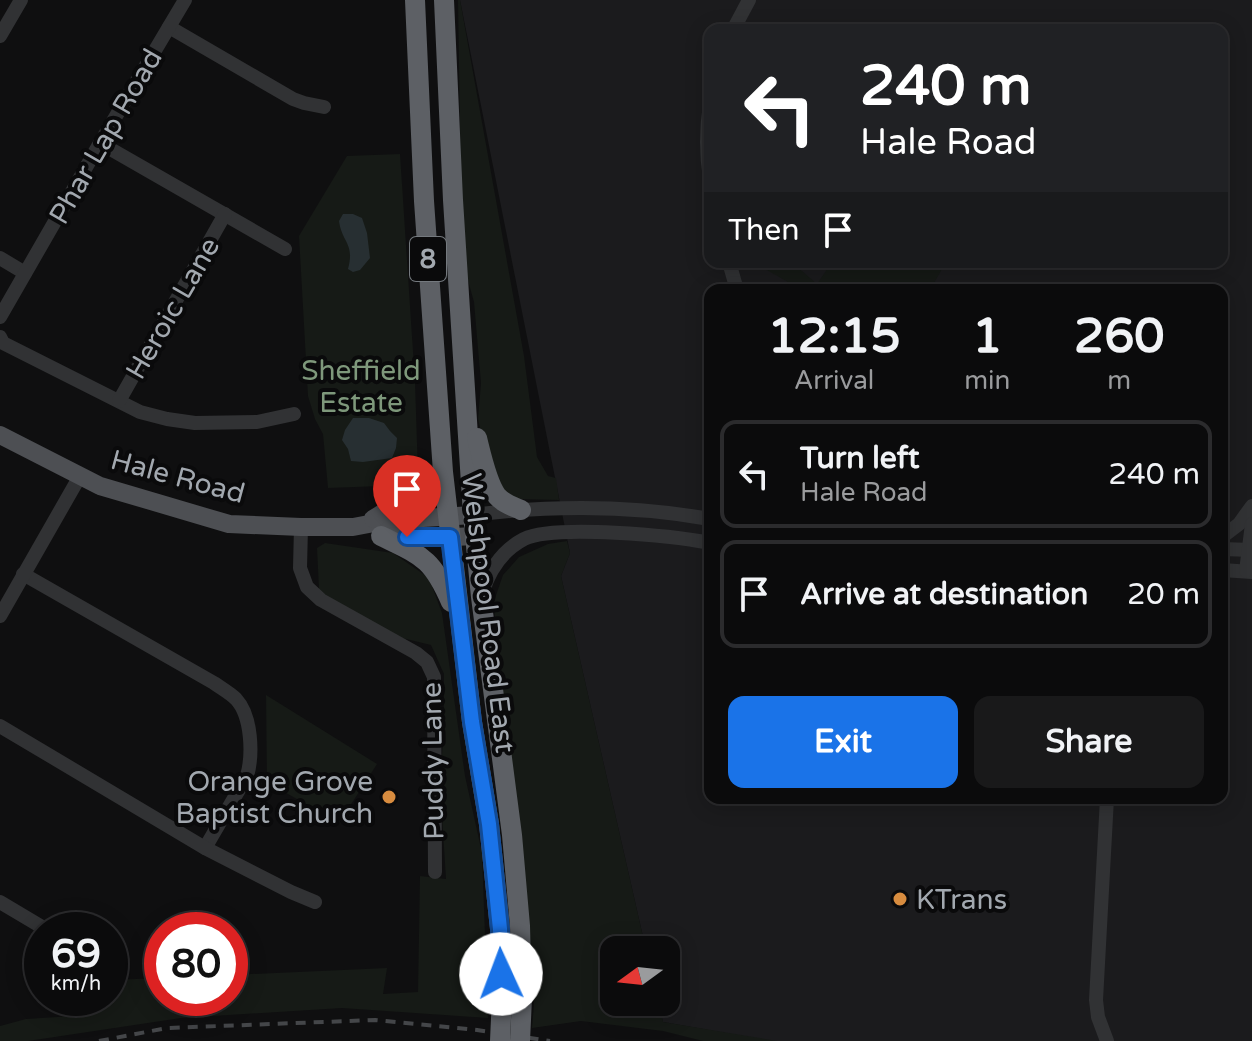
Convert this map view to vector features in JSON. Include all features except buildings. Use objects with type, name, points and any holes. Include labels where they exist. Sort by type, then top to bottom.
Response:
[{"type":"highway","name":"Welshpool Road East","points":[[415,0],[424,201],[443,472],[459,620],[489,824],[500,929],[520,1041]]},
{"type":"highway","name":"Welshpool Road East","points":[[444,0],[473,515],[520,926],[512,997],[500,1041]]},
{"type":"highway","name":"8","points":[[459,277],[471,305],[477,438],[481,455],[498,497],[521,510]]},
{"type":"highway","points":[[366,529],[419,554],[431,564],[459,620]]},
{"type":"main road","name":"Hale Road","points":[[0,435],[100,486],[229,524],[366,529],[449,527],[475,536]]},
{"type":"main road","points":[[366,529],[389,509],[432,488],[443,472]]},
{"type":"main road","name":"Hale Road","points":[[449,527],[473,515]]},
{"type":"street","points":[[0,36],[21,0]]},
{"type":"street","name":"Phar Lap Road","points":[[0,317],[185,0]]},
{"type":"street","points":[[736,24],[749,0]]},
{"type":"street","points":[[169,27],[293,99],[324,107]]},
{"type":"street","points":[[100,143],[285,249]]},
{"type":"street","name":"Heroic Lane","points":[[119,401],[225,214]]},
{"type":"street","points":[[0,258],[25,273]]},
{"type":"street","points":[[0,337],[3,343],[140,412],[195,423],[257,422],[294,414]]},
{"type":"street","points":[[0,616],[80,476]]},
{"type":"street","points":[[1228,532],[1239,524],[1252,506]]},
{"type":"street","points":[[473,515],[546,508],[633,509],[704,518]]},
{"type":"street","points":[[1228,570],[1249,572],[1252,524]]},
{"type":"street","name":"Puddy Lane","points":[[301,527],[300,568],[307,587],[321,600],[416,653],[427,662],[434,677],[435,872]]},
{"type":"street","points":[[481,597],[487,580],[504,554],[524,539],[544,534],[612,533],[704,542]]},
{"type":"street","points":[[1228,549],[1250,550]]},
{"type":"street","points":[[23,574],[236,698],[247,722],[250,766],[205,848]]},
{"type":"street","points":[[0,726],[205,848],[315,902]]},
{"type":"street","points":[[1107,804],[1096,1000],[1098,1017],[1107,1041]]},
{"type":"street","points":[[0,902],[24,916]]},
{"type":"shaded area","points":[[460,0],[1252,0],[1252,1041],[771,1041],[663,1022],[662,1016],[680,1016],[680,936],[643,936],[561,576],[570,553]]},
{"type":"shaded area","points":[[343,214],[362,218],[367,233],[370,258],[360,270],[353,272],[348,269],[349,248],[339,221]]},
{"type":"shaded area","points":[[353,418],[369,418],[384,423],[397,438],[392,458],[351,461],[342,440]]},
{"type":"green space","points":[[458,0],[524,356],[537,457],[548,476],[556,478],[559,500],[517,499],[503,492],[490,468],[478,419],[481,383],[474,302],[462,259]]},
{"type":"green space","name":"Sheffield Estate","points":[[400,154],[418,474],[408,485],[328,488],[323,434],[308,396],[299,236],[347,156]]},
{"type":"green space","points":[[764,268],[798,268],[817,284],[792,284]]},
{"type":"green space","points":[[828,268],[943,268],[933,284],[817,284]]},
{"type":"green space","points":[[567,541],[570,553],[561,576],[643,936],[600,936],[600,1016],[662,1016],[663,1022],[777,1041],[703,1041],[663,1031],[581,1021],[532,1028],[534,1004],[498,683],[494,601],[503,575],[519,557],[548,544]]},
{"type":"green space","points":[[325,543],[393,553],[429,578],[442,613],[465,776],[482,853],[488,1018],[342,1008],[248,1014],[248,974],[387,968],[383,994],[418,992],[420,876],[446,879],[440,784],[444,674],[431,645],[398,637],[330,599],[319,589],[317,548]]},
{"type":"green space","points":[[266,695],[377,764],[339,823],[267,782]]},
{"type":"green space","points":[[128,979],[144,979],[144,1016],[213,1016],[28,1041],[0,1041],[0,1026],[26,1019],[128,1016]]},
{"type":"railway","points":[[99,1041],[167,1028],[375,1020],[550,1041]]},
{"type":"place","name":"Orange Grove Baptist Church","points":[[389,797]]},
{"type":"place","name":"KTrans","points":[[900,899]]},
{"type":"route","points":[[407,537],[450,537],[472,722],[489,824],[500,929],[501,974]]}]
